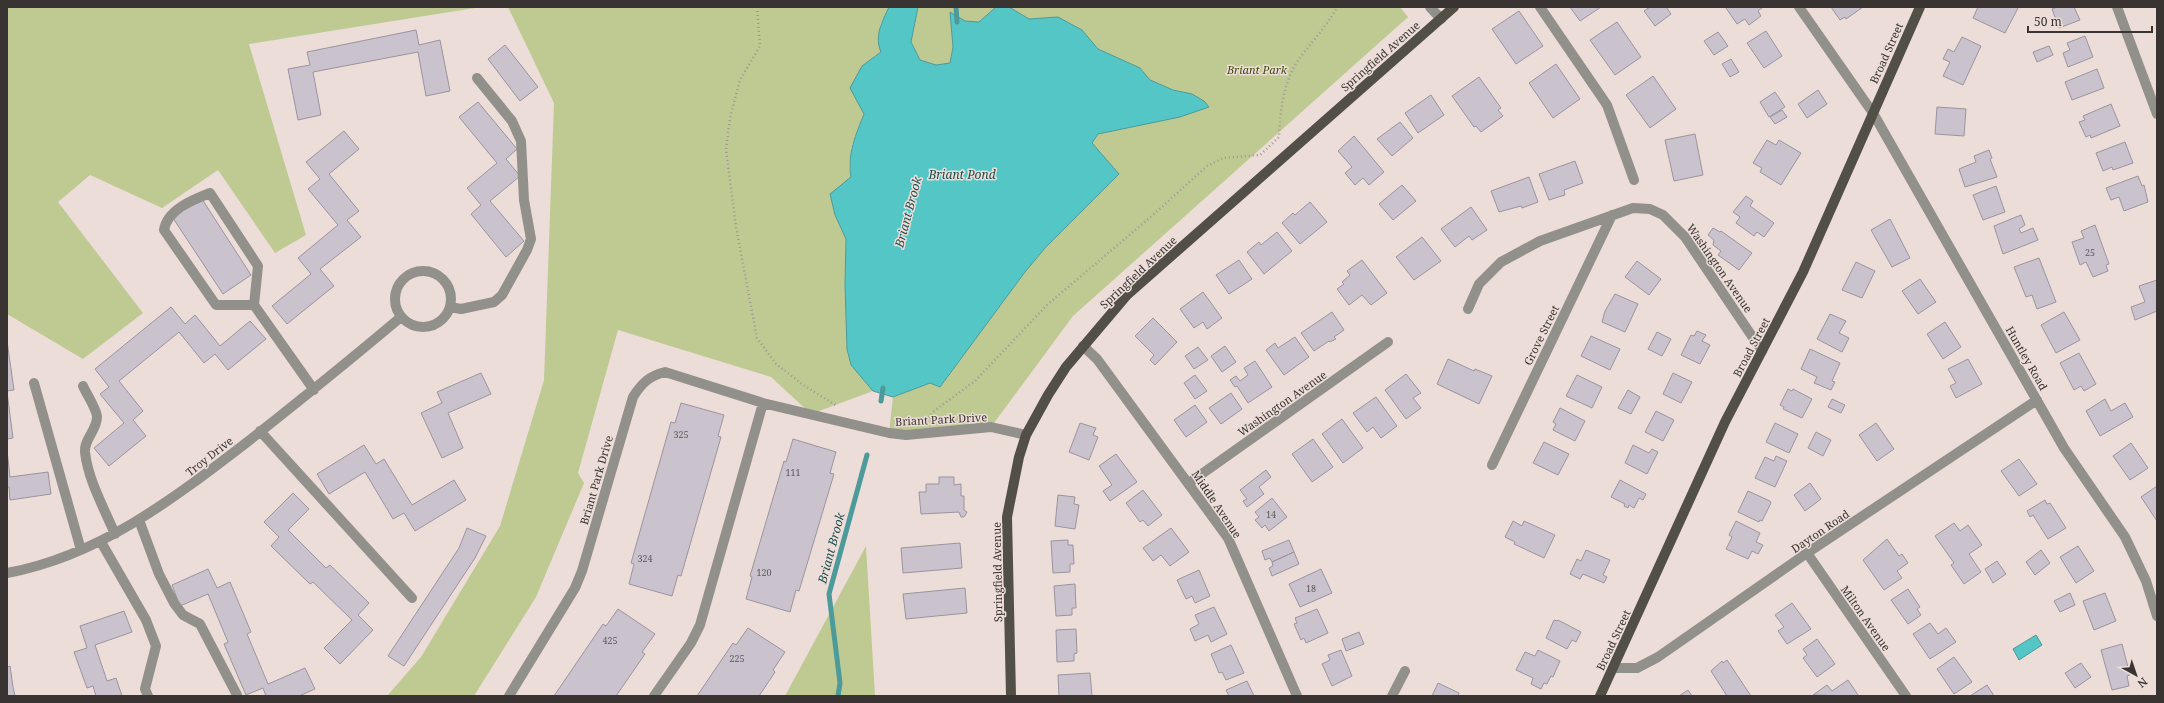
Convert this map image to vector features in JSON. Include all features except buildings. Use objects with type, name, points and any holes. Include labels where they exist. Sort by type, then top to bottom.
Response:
[{"type":"main road","name":"Springfield Avenue","points":[[1011,696],[1008,517],[1016,469],[1026,435],[1048,395],[1083,346],[1127,295],[1454,7]]},
{"type":"main road","name":"Broad Street","points":[[1600,696],[1725,422],[1803,272],[1920,7]]},
{"type":"street","points":[[1430,7],[1441,19]]},
{"type":"street","points":[[1540,7],[1607,106],[1634,180]]},
{"type":"street","name":"Huntley Road","points":[[1799,7],[1873,113],[2064,448],[2125,537],[2146,581],[2157,616]]},
{"type":"street","points":[[2116,7],[2155,101],[2157,114]]},
{"type":"street","points":[[450,307],[461,309],[494,302],[502,295],[527,250],[531,239],[524,200],[521,141],[512,121],[477,78]]},
{"type":"street","points":[[254,305],[216,304],[164,230],[165,222],[186,203],[210,193],[258,266],[254,305],[314,390]]},
{"type":"street","name":"Washington Avenue","points":[[1468,309],[1479,284],[1501,262],[1540,241],[1612,214],[1633,208],[1650,209],[1663,215],[1675,225],[1762,351]]},
{"type":"street","name":"Grove Street","points":[[1492,465],[1612,214]]},
{"type":"street","points":[[417,271],[431,272],[444,280],[449,288],[451,297],[450,307],[446,315],[433,326],[416,327],[401,317],[396,309],[394,299],[396,290],[401,281],[408,275],[417,271]]},
{"type":"street","name":"Troy Drive","points":[[7,573],[60,558],[101,542],[178,495],[314,390],[401,317]]},
{"type":"street","name":"Washington Avenue","points":[[1189,483],[1388,342]]},
{"type":"street","name":"Middle Avenue","points":[[1083,346],[1097,358],[1228,538],[1297,696]]},
{"type":"street","name":"Briant Park Drive","points":[[509,696],[575,588],[582,571],[633,397],[641,384],[651,376],[665,372],[763,403],[889,433],[906,435],[991,427],[1026,435]]},
{"type":"street","points":[[34,382],[80,550]]},
{"type":"street","points":[[83,386],[97,417],[94,428],[85,444],[89,470],[115,534]]},
{"type":"street","name":"Dayton Road","points":[[1613,668],[1628,669],[1640,667],[1658,657],[1807,553],[2037,400]]},
{"type":"street","points":[[654,696],[690,643],[700,625],[763,403]]},
{"type":"street","points":[[260,432],[412,598]]},
{"type":"street","points":[[139,520],[159,574],[174,603],[183,615],[200,624],[237,695]]},
{"type":"street","points":[[101,542],[146,620],[156,646],[145,689],[148,696]]},
{"type":"street","name":"Milton Avenue","points":[[1807,553],[1906,696]]},
{"type":"street","points":[[1392,696],[1405,671]]},
{"type":"path","points":[[757,7],[760,46],[740,80],[730,118],[726,149],[736,227],[757,338],[776,364],[802,384],[836,406],[844,408]]},
{"type":"path","points":[[918,421],[925,421],[934,411],[975,380],[1048,304],[1153,216],[1207,166],[1223,158],[1260,155],[1280,137],[1280,115],[1290,75],[1298,61],[1329,23],[1337,7]]},
{"type":"green space","points":[[7,7],[481,7],[249,44],[306,235],[275,253],[218,170],[162,208],[90,175],[58,202],[143,313],[83,359],[7,314]]},
{"type":"green space","points":[[508,7],[889,7],[880,25],[881,52],[862,66],[864,113],[852,145],[849,165],[851,177],[835,215],[846,239],[845,285],[847,349],[851,365],[873,391],[811,414],[771,377],[618,330],[578,473],[584,483],[536,597],[474,696],[387,696],[421,657],[500,526],[544,380],[554,103]]},
{"type":"green space","points":[[918,7],[996,7],[979,22],[965,21],[950,12],[953,47],[950,63],[936,65],[920,60],[911,42]]},
{"type":"green space","name":"Briant Park","points":[[1009,7],[1400,7],[1408,17],[1073,316],[991,427],[889,433],[893,397],[930,383],[940,387],[1025,272],[1045,248],[1119,174],[1091,143],[1098,134],[1131,126],[1192,94],[1173,90],[1150,80],[1140,68],[1098,49],[1082,30],[1058,17],[1029,19]]},
{"type":"green space","points":[[866,546],[875,696],[785,696]]},
{"type":"water","name":"Briant Pond","points":[[889,7],[918,7],[911,42],[920,60],[936,65],[950,63],[953,47],[950,12],[965,21],[979,22],[996,7],[1009,7],[1029,19],[1058,17],[1082,30],[1098,49],[1140,68],[1150,80],[1173,90],[1192,94],[1204,101],[1209,107],[1180,117],[1098,134],[1092,143],[1119,174],[1045,248],[1025,272],[940,387],[930,383],[893,397],[873,391],[851,365],[847,349],[845,285],[846,239],[835,215],[830,194],[851,177],[851,152],[864,114],[850,88],[862,66],[881,52],[878,40],[880,29]]},
{"type":"water","points":[[2036,635],[2042,645],[2019,660],[2013,649]]},
{"type":"waterway","name":"Briant Brook","points":[[956,7],[957,22]]},
{"type":"waterway","name":"Briant Brook","points":[[881,401],[883,388]]},
{"type":"waterway","name":"Briant Brook","points":[[838,696],[840,683],[829,594],[867,455]]}]
